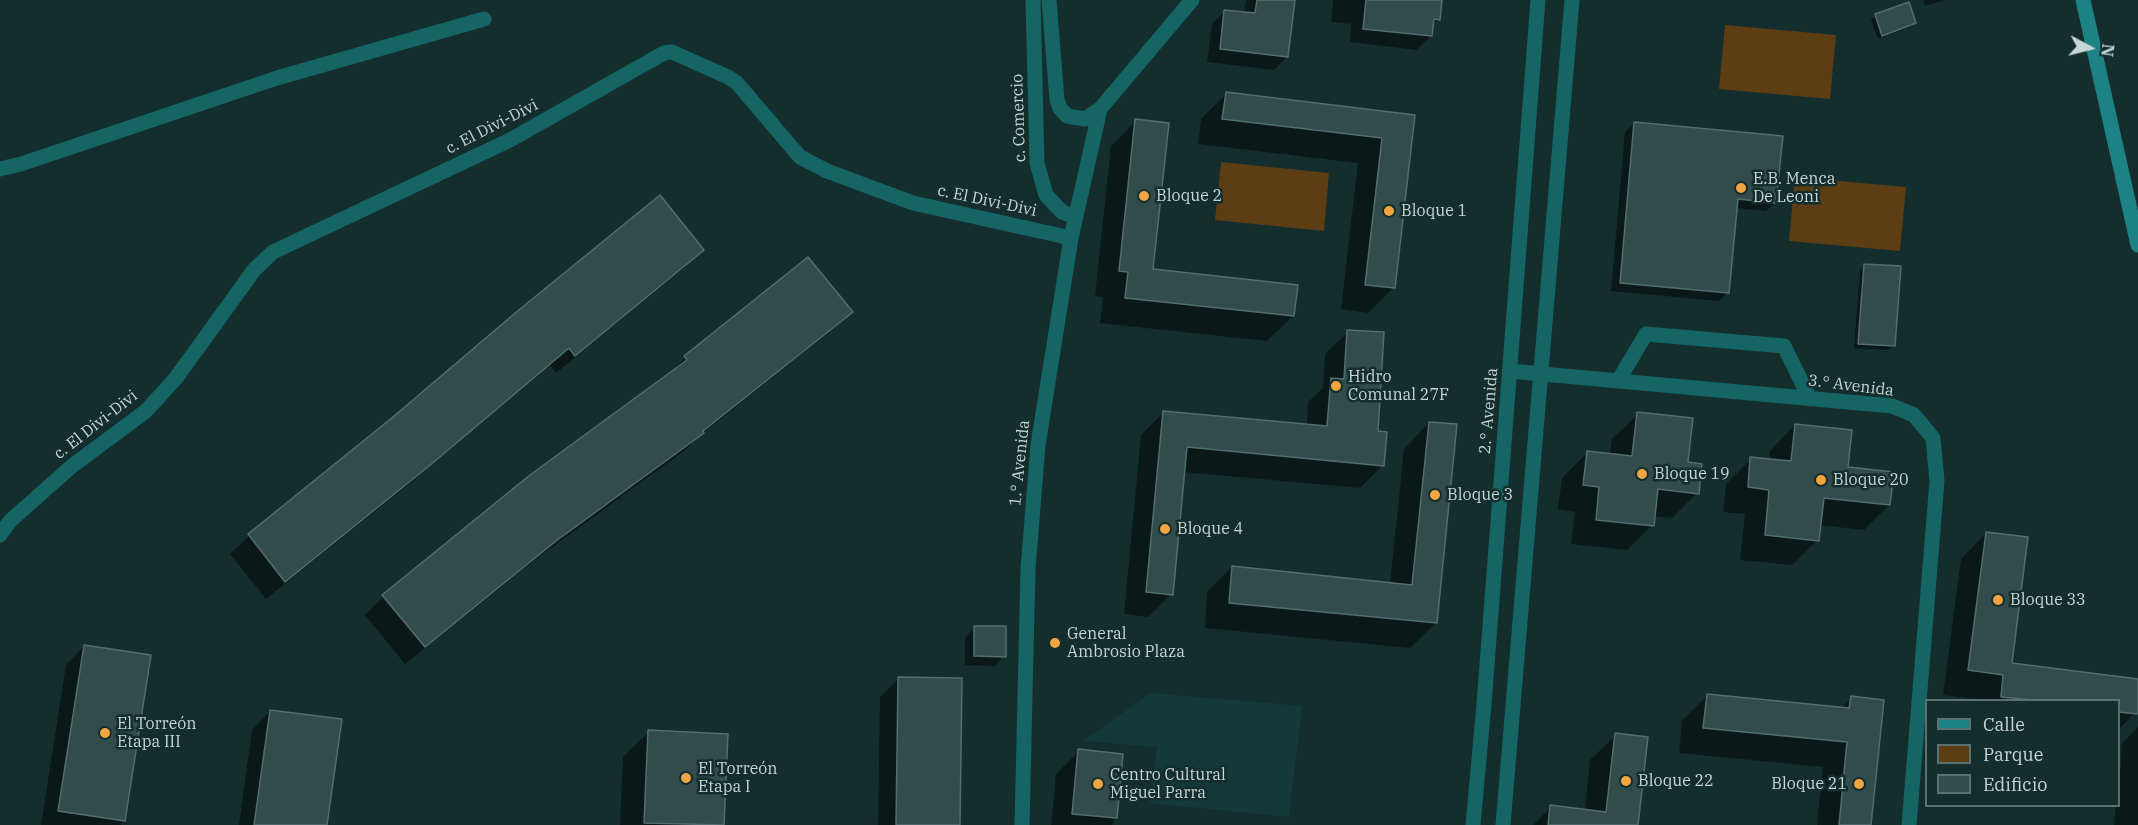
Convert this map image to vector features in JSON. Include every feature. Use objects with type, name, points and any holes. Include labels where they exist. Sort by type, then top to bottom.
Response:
[{"type":"main road","points":[[2083,0],[2138,245]]},
{"type":"street","name":"c. Comercio","points":[[1033,0],[1037,163],[1046,195],[1062,212],[1076,217]]},
{"type":"street","points":[[1049,0],[1054,89],[1060,108]]},
{"type":"street","points":[[1035,85],[1067,116],[1085,119],[1100,109],[1192,0]]},
{"type":"street","name":"2.° Avenida","points":[[1473,825],[1538,0]]},
{"type":"street","points":[[1503,825],[1572,0]]},
{"type":"street","points":[[0,169],[21,164],[277,78],[484,19]]},
{"type":"street","name":"c. El Divi-Divi","points":[[0,535],[10,521],[72,466],[146,411],[176,378],[254,270],[273,252],[510,140],[664,53],[672,52],[737,83],[800,156],[827,171],[913,203],[1071,238]]},
{"type":"street","name":"1.° Avenida","points":[[1022,825],[1028,569],[1038,445],[1071,238],[1100,109]]},
{"type":"street","points":[[1618,381],[1646,334],[1784,346],[1810,399]]},
{"type":"street","name":"3.° Avenida","points":[[1510,371],[1892,406],[1914,415],[1933,438],[1937,481],[1910,825]]},
{"type":"shaded area","points":[[1151,693],[1302,706],[1289,817],[1150,803],[1157,747],[1083,741]]},
{"type":"green space","points":[[1725,25],[1836,35],[1830,99],[1719,89]]},
{"type":"green space","points":[[1221,162],[1329,173],[1324,231],[1215,220]]},
{"type":"green space","points":[[1795,177],[1906,187],[1900,251],[1789,241]]},
{"type":"building","points":[[1257,0],[1295,0],[1288,57],[1220,49],[1224,10],[1255,13]]},
{"type":"building","points":[[1366,0],[1442,0],[1440,20],[1434,19],[1432,36],[1363,29]]},
{"type":"building","points":[[1909,2],[1916,23],[1882,36],[1875,14]]},
{"type":"building","name":"Bloque 1","points":[[1226,92],[1415,115],[1395,288],[1365,285],[1382,138],[1222,119]]},
{"type":"building","name":"Bloque 2","points":[[1135,119],[1169,123],[1153,269],[1298,285],[1294,316],[1125,298],[1128,272],[1119,271]]},
{"type":"building","points":[[1634,122],[1783,136],[1776,203],[1738,199],[1729,293],[1620,283]]},
{"type":"building","points":[[660,195],[704,250],[575,356],[569,348],[434,462],[285,582],[248,534]]},
{"type":"building","points":[[808,257],[853,312],[703,431],[704,433],[556,541],[425,647],[382,595],[530,475],[687,360],[684,356]]},
{"type":"building","points":[[1864,264],[1901,266],[1895,346],[1858,344]]},
{"type":"building","name":"Bloque 4","points":[[1347,330],[1384,332],[1378,431],[1387,432],[1384,466],[1187,447],[1173,595],[1146,592],[1163,411],[1327,426],[1331,378],[1344,379]]},
{"type":"building","name":"Bloque 19","points":[[1637,412],[1693,418],[1688,462],[1702,464],[1699,494],[1658,489],[1654,526],[1596,520],[1599,487],[1583,485],[1587,451],[1632,456]]},
{"type":"building","name":"Bloque 3","points":[[1429,422],[1457,424],[1437,623],[1229,603],[1232,566],[1412,585]]},
{"type":"building","name":"Bloque 20","points":[[1795,424],[1852,430],[1848,467],[1894,472],[1890,505],[1824,498],[1819,541],[1765,535],[1769,490],[1748,487],[1750,457],[1791,461]]},
{"type":"building","name":"Bloque 33","points":[[1986,532],[2028,537],[2012,663],[2138,679],[2138,714],[2120,712],[2120,699],[2001,697],[2003,675],[1968,670]]},
{"type":"building","points":[[974,626],[1006,626],[1006,657],[974,656]]},
{"type":"building","name":"El Torreón Etapa III","points":[[84,645],[151,655],[125,821],[58,811]]},
{"type":"building","points":[[898,677],[962,678],[960,825],[896,825]]},
{"type":"building","name":"Bloque 21","points":[[1707,694],[1849,708],[1851,696],[1884,700],[1871,825],[1839,825],[1847,742],[1703,728]]},
{"type":"building","points":[[270,710],[342,719],[327,825],[254,825]]},
{"type":"building","name":"El Torreón Etapa I","points":[[648,730],[728,734],[724,825],[644,823]]},
{"type":"building","name":"Bloque 22","points":[[1615,733],[1648,737],[1638,825],[1548,825],[1550,805],[1606,812]]},
{"type":"building","name":"Centro Cultural Miguel Parra","points":[[1078,749],[1123,754],[1117,818],[1072,814]]},
{"type":"place","name":"E.B. Menca De Leoni","points":[[1741,188]]},
{"type":"place","name":"Bloque 2","points":[[1144,196]]},
{"type":"place","name":"Bloque 1","points":[[1389,211]]},
{"type":"place","name":"Hidro Comunal 27F","points":[[1336,386]]},
{"type":"place","name":"Bloque 19","points":[[1642,474]]},
{"type":"place","name":"Bloque 20","points":[[1821,480]]},
{"type":"place","name":"Bloque 3","points":[[1435,495]]},
{"type":"place","name":"Bloque 4","points":[[1165,529]]},
{"type":"place","name":"Bloque 33","points":[[1998,600]]},
{"type":"place","name":"General Ambrosio Plaza","points":[[1055,643]]},
{"type":"place","name":"El Torreón Etapa III","points":[[105,733]]},
{"type":"place","name":"El Torreón Etapa I","points":[[686,778]]},
{"type":"place","name":"Bloque 22","points":[[1626,781]]},
{"type":"place","name":"Centro Cultural Miguel Parra","points":[[1098,784]]},
{"type":"place","name":"Bloque 21","points":[[1859,784]]}]
